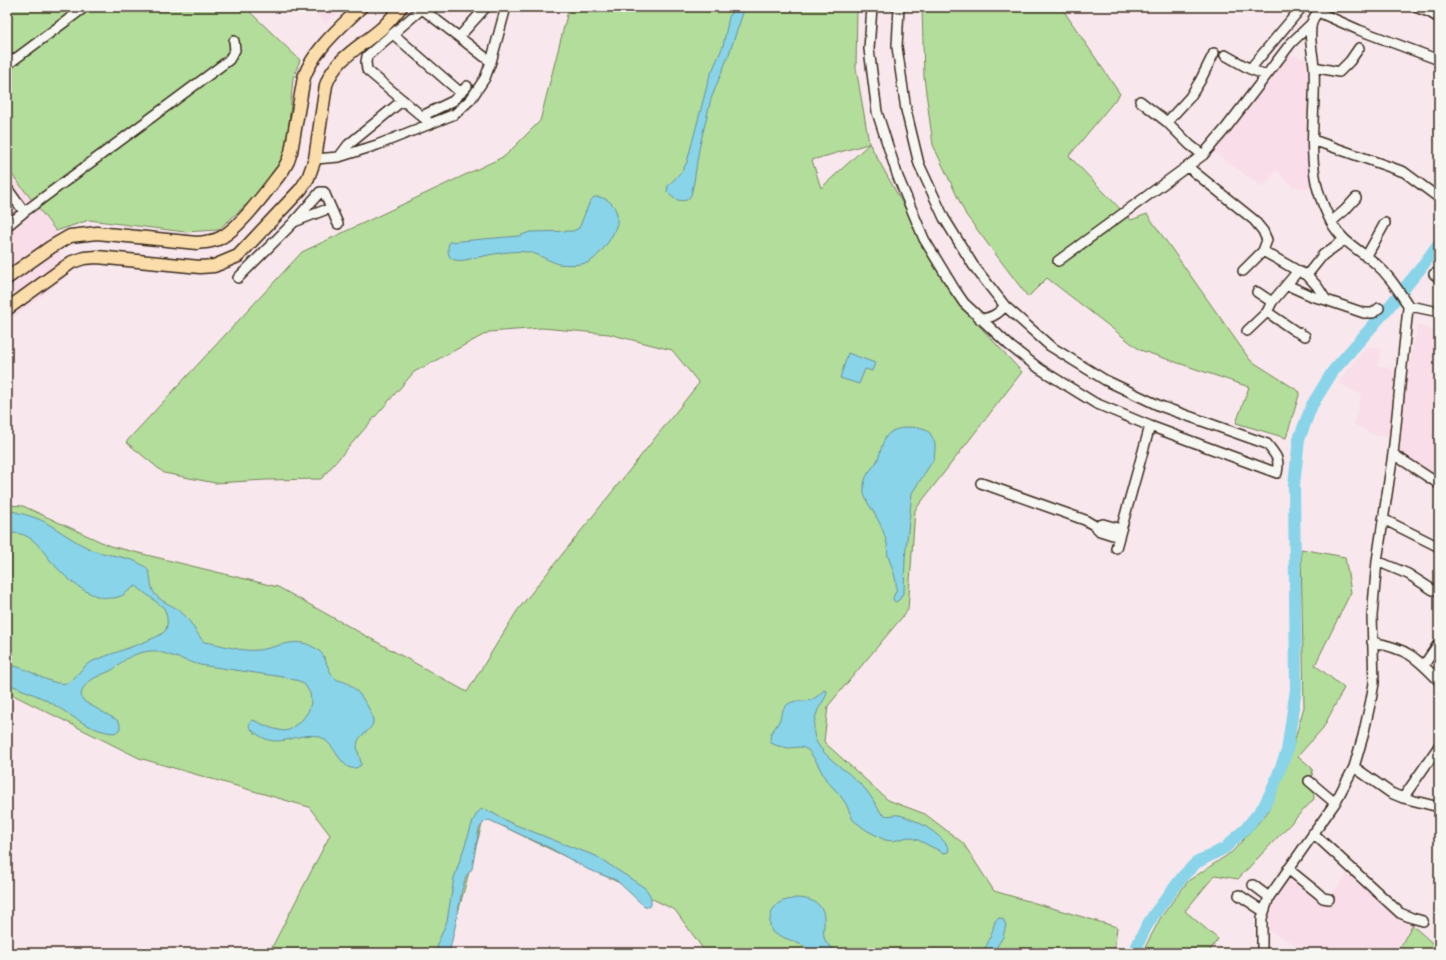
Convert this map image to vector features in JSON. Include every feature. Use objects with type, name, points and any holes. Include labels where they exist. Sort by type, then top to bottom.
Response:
[{"type":"main road","points":[[7,278],[51,247],[70,236],[97,233],[197,243],[208,242],[227,234],[238,224],[283,170],[291,152],[304,77],[308,68],[315,55],[325,43],[361,7]]},
{"type":"main road","points":[[7,309],[61,269],[72,262],[84,258],[97,257],[200,267],[214,266],[238,256],[301,189],[308,178],[315,159],[328,77],[345,57],[382,28],[401,7]]},
{"type":"street","points":[[7,65],[85,7]]},
{"type":"street","points":[[459,37],[486,7]]},
{"type":"street","points":[[315,159],[340,157],[377,145],[455,114],[472,99],[485,78],[491,62],[506,7]]},
{"type":"street","points":[[872,7],[869,49],[877,112],[898,177],[924,239],[964,303],[1010,346],[1040,369],[1089,400],[1150,426],[1277,473],[1278,458],[1267,444],[1160,406],[1105,380],[1050,346],[1005,306],[973,265],[944,218],[919,164],[906,110],[897,47],[899,7]]},
{"type":"street","points":[[1058,261],[1188,167],[1226,128],[1258,72],[1302,7]]},
{"type":"street","points":[[1415,7],[1429,12],[1439,18]]},
{"type":"street","points":[[431,124],[367,70],[367,56],[423,8],[491,62]]},
{"type":"street","points":[[1258,72],[1312,23],[1320,10],[1359,30],[1439,60]]},
{"type":"street","points":[[1262,953],[1262,918],[1268,897],[1335,803],[1354,767],[1363,736],[1374,683],[1372,616],[1377,561],[1392,454],[1408,307],[1396,287],[1383,271],[1344,240],[1331,222],[1319,192],[1315,177],[1313,156],[1314,68],[1311,33],[1312,23]]},
{"type":"street","points":[[393,34],[461,93]]},
{"type":"street","points":[[7,226],[229,60],[235,50],[234,41]]},
{"type":"street","points":[[1314,68],[1339,72],[1350,62],[1359,48]]},
{"type":"street","points":[[1167,122],[1190,97],[1214,53]]},
{"type":"street","points":[[1225,55],[1258,72]]},
{"type":"street","points":[[422,116],[453,101],[467,86]]},
{"type":"street","points":[[340,157],[348,145],[403,100]]},
{"type":"street","points":[[1140,101],[1167,122],[1190,146],[1201,154]]},
{"type":"street","points":[[1313,140],[1404,172],[1439,198]]},
{"type":"street","points":[[1188,167],[1254,220],[1263,231],[1267,240],[1263,251],[1242,271]]},
{"type":"street","points":[[7,188],[24,212]]},
{"type":"street","points":[[301,189],[313,199]]},
{"type":"street","points":[[238,278],[293,223],[320,192],[324,192],[338,224]]},
{"type":"street","points":[[1331,222],[1356,198]]},
{"type":"street","points":[[293,223],[330,208]]},
{"type":"street","points":[[1366,257],[1385,224]]},
{"type":"street","points":[[1308,275],[1323,255],[1344,240]]},
{"type":"street","points":[[1263,251],[1308,275],[1326,300]]},
{"type":"street","points":[[1247,331],[1267,312],[1272,302],[1298,271]]},
{"type":"street","points":[[1287,284],[1314,297],[1364,313],[1373,313],[1379,308]]},
{"type":"street","points":[[1257,292],[1272,302]]},
{"type":"street","points":[[980,319],[990,318],[999,313],[1005,306]]},
{"type":"street","points":[[1408,307],[1439,311]]},
{"type":"street","points":[[1267,312],[1305,336]]},
{"type":"street","points":[[1116,548],[1150,426]]},
{"type":"street","points":[[1392,454],[1439,484]]},
{"type":"street","points":[[981,483],[1085,520],[1095,526],[1103,524],[1120,533]]},
{"type":"street","points":[[1383,519],[1439,547]]},
{"type":"street","points":[[1377,561],[1408,574],[1433,590]]},
{"type":"street","points":[[1372,642],[1408,653],[1424,665],[1439,681]]},
{"type":"street","points":[[1424,665],[1439,644]]},
{"type":"street","points":[[1403,798],[1439,746]]},
{"type":"street","points":[[1354,767],[1391,793],[1403,798],[1439,807]]},
{"type":"street","points":[[1309,781],[1335,803]]},
{"type":"street","points":[[1313,833],[1400,913],[1423,921]]},
{"type":"street","points":[[1288,869],[1323,898],[1329,899]]},
{"type":"street","points":[[1253,885],[1268,897]]},
{"type":"street","points":[[1239,895],[1264,911]]},
{"type":"shaded area","points":[[310,7],[342,7],[342,8],[326,24]]},
{"type":"shaded area","points":[[1289,54],[1315,63],[1315,189],[1292,186],[1276,170],[1263,187],[1211,150],[1250,100]]},
{"type":"shaded area","points":[[7,168],[56,231],[65,278],[7,322]]},
{"type":"shaded area","points":[[1418,325],[1439,333],[1439,477],[1400,454],[1399,439],[1375,435],[1354,424],[1362,394],[1338,383],[1367,347],[1381,348],[1377,365],[1407,374]]},
{"type":"shaded area","points":[[1352,867],[1399,915],[1412,925],[1397,953],[1394,953],[1383,945],[1377,953],[1302,953],[1292,942],[1268,930],[1271,901],[1292,872],[1328,901]]},
{"type":"green space","points":[[7,7],[255,7],[250,12],[300,60],[293,78],[287,147],[274,180],[218,230],[185,232],[89,220],[56,231],[7,168]]},
{"type":"green space","points":[[569,7],[857,7],[856,68],[869,143],[957,302],[1022,372],[915,510],[908,610],[828,706],[824,742],[888,800],[925,814],[963,843],[994,891],[1117,927],[1114,953],[706,953],[675,910],[484,817],[447,953],[269,953],[330,835],[309,807],[139,758],[7,692],[7,505],[23,506],[110,546],[278,587],[467,692],[517,611],[699,383],[672,350],[609,334],[542,328],[489,332],[414,372],[321,479],[215,483],[164,473],[126,442],[302,252],[505,156],[540,121]],"holes":[[[869,144],[821,188],[812,160]]]},
{"type":"green space","points":[[922,7],[1061,7],[1120,94],[1069,156],[1131,220],[1147,214],[1250,360],[1300,392],[1286,438],[1236,423],[1249,387],[1140,350],[1047,278],[1028,297],[966,215],[933,145],[924,77]]},
{"type":"green space","points":[[1301,549],[1345,557],[1351,592],[1315,665],[1344,688],[1323,728],[1298,756],[1312,768],[1314,799],[1238,879],[1215,875],[1185,911],[1218,939],[1208,953],[1142,953],[1161,917],[1188,881],[1232,852],[1267,813],[1291,753],[1304,707]]},
{"type":"green space","points":[[1412,925],[1439,949],[1439,953],[1397,953]]},
{"type":"water","points":[[734,7],[745,7],[729,54],[711,99],[699,149],[691,195],[687,200],[679,200],[667,192],[668,186],[682,171],[687,162],[709,78],[723,46],[729,17]]},
{"type":"water","points":[[594,197],[599,197],[612,204],[615,208],[617,222],[606,246],[596,257],[587,263],[573,265],[559,264],[528,252],[503,253],[461,261],[452,259],[449,255],[449,242],[519,236],[530,232],[573,231],[579,228],[590,201]]},
{"type":"water","points":[[848,353],[875,363],[872,371],[865,369],[859,384],[840,378]]},
{"type":"water","points":[[909,427],[923,428],[930,433],[935,443],[935,450],[934,459],[912,493],[905,558],[904,591],[900,599],[896,602],[893,600],[896,591],[896,582],[888,556],[887,542],[880,523],[864,494],[864,485],[866,477],[878,460],[885,438],[895,430]]},
{"type":"water","points":[[7,510],[31,516],[45,522],[92,550],[126,558],[147,568],[155,594],[161,600],[184,614],[204,642],[237,649],[251,650],[265,649],[293,643],[306,644],[313,647],[323,655],[330,671],[337,680],[347,683],[355,689],[367,704],[372,715],[372,726],[360,738],[357,744],[361,765],[354,768],[349,767],[344,763],[330,744],[317,736],[310,735],[275,741],[267,740],[251,729],[249,726],[253,720],[271,728],[283,731],[289,730],[302,720],[308,712],[311,703],[310,693],[305,685],[299,681],[283,677],[200,665],[157,651],[148,651],[129,657],[112,670],[92,679],[82,691],[81,697],[85,702],[117,720],[120,724],[120,729],[115,733],[105,732],[87,725],[44,699],[7,683],[7,664],[24,669],[56,683],[67,683],[89,663],[142,643],[161,634],[165,631],[167,617],[164,608],[136,586],[116,598],[100,597],[78,587],[60,571],[34,541],[21,534],[7,533]]},
{"type":"water","points":[[824,690],[827,691],[825,699],[819,708],[814,722],[814,734],[820,748],[864,787],[881,813],[888,816],[899,815],[906,817],[927,827],[945,842],[949,848],[948,852],[944,853],[918,840],[908,837],[893,841],[885,840],[866,830],[853,820],[846,804],[826,780],[816,761],[808,750],[802,747],[788,748],[771,743],[770,736],[780,720],[782,712],[788,704],[791,702],[811,700]]},
{"type":"water","points":[[482,809],[487,810],[511,823],[596,856],[645,888],[650,896],[651,905],[648,907],[643,905],[616,880],[589,870],[550,848],[489,820],[484,822],[479,829],[472,869],[466,876],[462,890],[449,953],[437,953],[441,935],[447,921],[454,878],[473,821],[477,813]]},
{"type":"water","points":[[795,898],[810,900],[821,908],[824,918],[825,940],[830,946],[841,953],[811,953],[802,945],[773,933],[770,926],[770,917],[773,909],[781,902]]},
{"type":"water","points":[[999,918],[1003,919],[1006,925],[1003,937],[993,953],[982,953],[990,938],[995,921]]},
{"type":"waterway","points":[[1136,953],[1137,946],[1146,927],[1183,876],[1196,863],[1225,848],[1247,827],[1264,806],[1273,788],[1287,751],[1296,689],[1294,485],[1299,439],[1312,405],[1333,371],[1383,314],[1421,268],[1439,243]]}]
